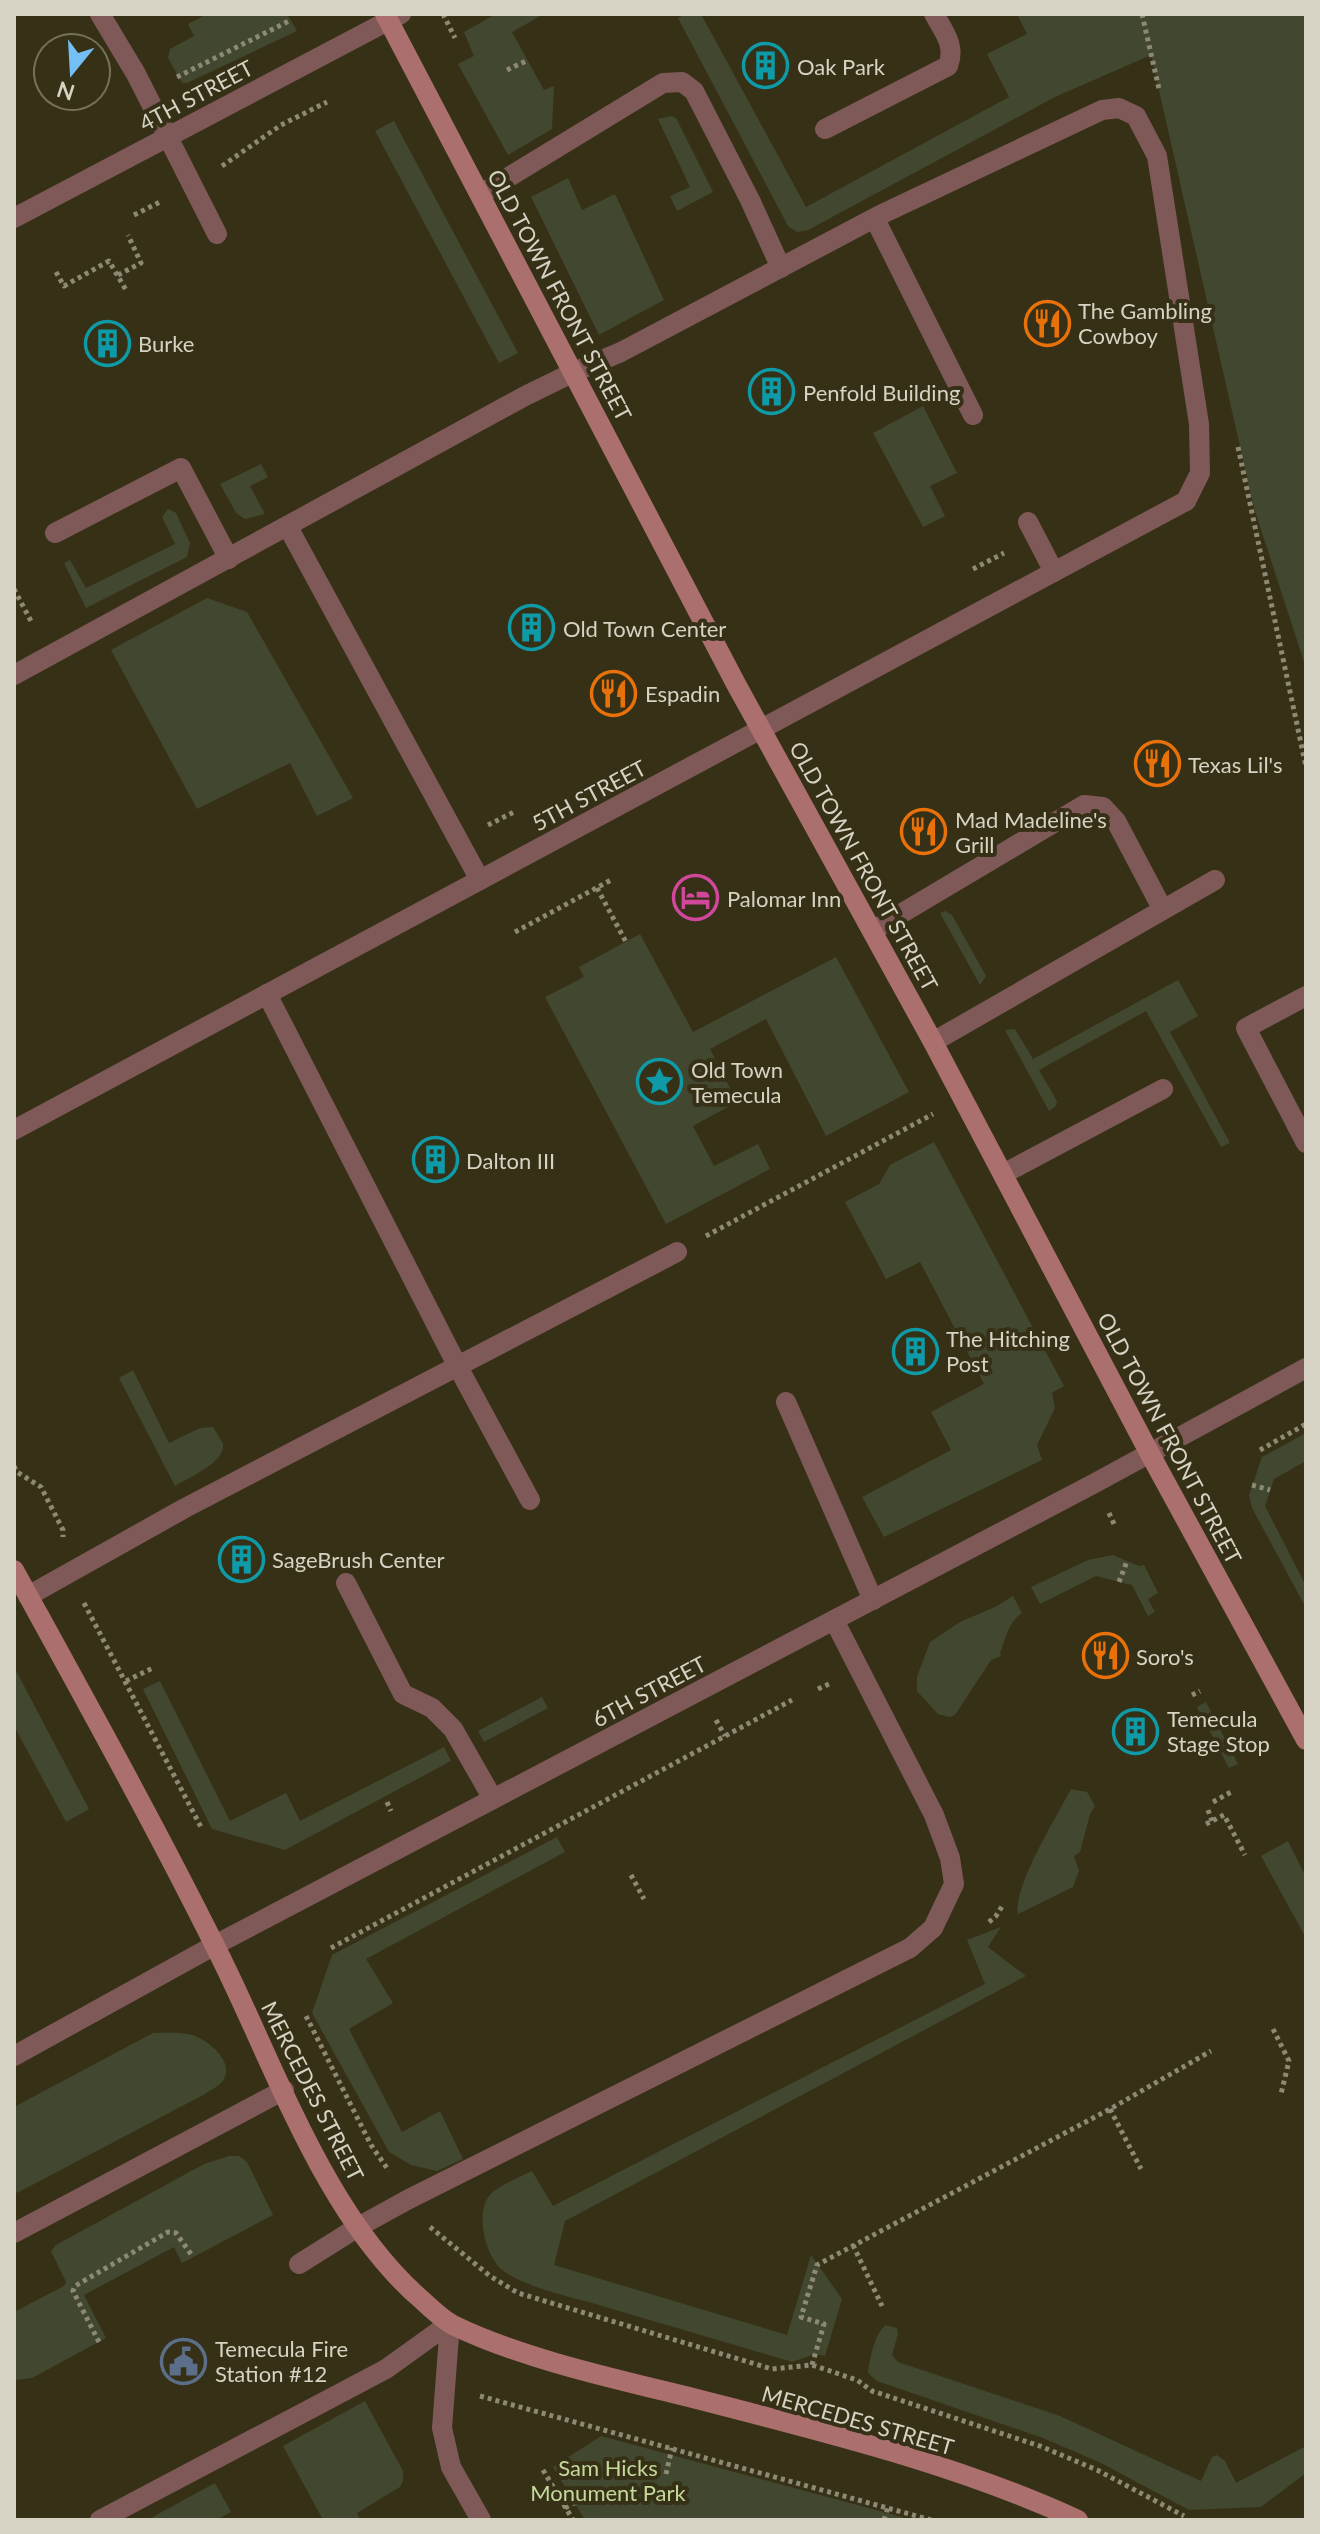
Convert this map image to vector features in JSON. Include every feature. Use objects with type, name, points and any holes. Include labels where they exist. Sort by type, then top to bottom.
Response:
[{"type":"main road","name":"OLD TOWN FRONT STREET","points":[[392,16],[481,194],[761,729],[933,1042],[1150,1454],[1306,1740]]},
{"type":"main road","name":"MERCEDES STREET","points":[[14,1570],[215,1945],[324,2173],[358,2227],[399,2280],[450,2323],[524,2352],[821,2431],[1017,2492],[1078,2520]]},
{"type":"street","points":[[100,14],[144,91],[217,234]]},
{"type":"street","points":[[825,129],[948,66],[952,56],[951,45],[934,14]]},
{"type":"street","name":"4TH STREET","points":[[14,218],[392,16]]},
{"type":"street","points":[[481,194],[663,83],[682,82],[694,91],[781,268]]},
{"type":"street","name":"5TH STREET","points":[[14,1130],[1186,501],[1200,473],[1199,424],[1157,156],[1136,116],[1119,108],[1102,110],[875,219]]},
{"type":"street","points":[[14,675],[574,372],[621,352],[875,219],[973,415]]},
{"type":"street","points":[[55,533],[181,468],[229,559]]},
{"type":"street","points":[[1028,522],[1054,572]]},
{"type":"street","points":[[288,527],[480,880]]},
{"type":"street","points":[[872,931],[1084,805],[1103,807],[1116,821],[1163,910]]},
{"type":"street","points":[[933,1042],[1215,880]]},
{"type":"street","points":[[267,994],[458,1367],[530,1500]]},
{"type":"street","points":[[1306,996],[1246,1028],[1306,1143]]},
{"type":"street","points":[[1003,1174],[1163,1089]]},
{"type":"street","points":[[28,1596],[185,1508],[677,1252]]},
{"type":"street","name":"6TH STREET","points":[[14,2056],[215,1945],[1150,1454],[1306,1368]]},
{"type":"street","points":[[786,1402],[873,1600]]},
{"type":"street","points":[[346,1583],[403,1694],[432,1708],[453,1729],[493,1799]]},
{"type":"street","points":[[299,2264],[409,2199],[910,1948],[933,1928],[954,1884],[950,1858],[934,1815],[834,1620]]},
{"type":"street","points":[[14,2233],[284,2090]]},
{"type":"street","points":[[450,2323],[442,2428],[451,2467],[481,2520]]},
{"type":"street","points":[[100,2520],[386,2369],[450,2323]]},
{"type":"path","points":[[443,14],[455,38]]},
{"type":"path","points":[[144,91],[291,20]]},
{"type":"path","points":[[507,70],[528,60]]},
{"type":"path","points":[[193,186],[281,125],[327,102]]},
{"type":"path","points":[[118,275],[141,263],[128,235]]},
{"type":"path","points":[[56,272],[64,286],[109,261],[126,290]]},
{"type":"path","points":[[1237,439],[1306,767]]},
{"type":"path","points":[[515,932],[611,880]]},
{"type":"path","points":[[597,888],[626,942]]},
{"type":"path","points":[[677,1252],[915,1125],[961,1097]]},
{"type":"path","points":[[1260,1450],[1306,1424]]},
{"type":"path","points":[[14,1466],[17,1472],[41,1487],[63,1530],[68,1572],[202,1829]]},
{"type":"path","points":[[1252,1485],[1270,1490]]},
{"type":"path","points":[[1119,1582],[1127,1561]]},
{"type":"path","points":[[126,1681],[153,1668]]},
{"type":"path","points":[[1192,1695],[1200,1691]]},
{"type":"path","points":[[331,1948],[792,1700]]},
{"type":"path","points":[[715,1719],[725,1736]]},
{"type":"path","points":[[1213,1802],[1231,1792]]},
{"type":"path","points":[[387,1802],[391,1811]]},
{"type":"path","points":[[595,1807],[599,1814]]},
{"type":"path","points":[[1208,1810],[1209,1823],[1224,1815],[1245,1855]]},
{"type":"path","points":[[631,1875],[644,1899]]},
{"type":"path","points":[[989,1922],[1003,1905]]},
{"type":"path","points":[[306,2016],[371,2145],[431,2228],[490,2276],[518,2293],[772,2369],[812,2365],[857,2380],[872,2391],[1040,2446],[1097,2470],[1184,2516]]},
{"type":"path","points":[[1273,2029],[1289,2061],[1281,2094]]},
{"type":"path","points":[[812,2365],[824,2324],[801,2317],[817,2265],[1110,2109],[1211,2051]]},
{"type":"path","points":[[1110,2109],[1141,2169]]},
{"type":"path","points":[[99,2342],[73,2291],[75,2286],[168,2232],[176,2233],[193,2257]]},
{"type":"path","points":[[853,2245],[882,2306]]},
{"type":"path","points":[[444,2387],[931,2520]]},
{"type":"path","points":[[666,2474],[672,2448]]},
{"type":"path","points":[[543,2470],[573,2520]]},
{"type":"path","points":[[565,2508],[574,2501],[587,2498],[629,2502]]},
{"type":"path","points":[[884,2520],[888,2507]]},
{"type":"green space","points":[[207,14],[287,14],[297,31],[182,83],[168,58],[170,49],[194,36],[188,24]]},
{"type":"green space","points":[[496,14],[544,14],[512,32],[544,90],[554,86],[552,129],[508,155],[458,64],[474,56],[464,32]]},
{"type":"green space","points":[[685,14],[701,14],[806,207],[1009,97],[987,54],[1027,34],[1017,14],[1306,14],[1306,668],[1254,508],[1151,55],[1055,97],[808,230],[797,232],[788,226],[678,18]]},
{"type":"green space","points":[[676,118],[713,192],[677,211],[670,196],[690,187],[658,119]]},
{"type":"green space","points":[[394,121],[518,353],[499,363],[375,131]]},
{"type":"green space","points":[[568,178],[582,210],[615,194],[664,300],[599,335],[531,197]]},
{"type":"green space","points":[[923,406],[957,473],[930,486],[945,516],[923,527],[873,433]]},
{"type":"green space","points":[[261,464],[268,477],[250,486],[265,514],[245,519],[236,513],[220,484]]},
{"type":"green space","points":[[168,509],[176,513],[190,543],[187,557],[86,608],[64,563],[70,560],[86,588],[175,544],[162,517]]},
{"type":"green space","points":[[207,598],[247,612],[353,798],[317,816],[290,763],[197,809],[111,650]]},
{"type":"green space","points":[[945,911],[952,915],[986,976],[980,985],[940,913]]},
{"type":"green space","points":[[640,934],[693,1032],[836,957],[909,1092],[826,1136],[766,1019],[710,1049],[737,1102],[693,1126],[714,1166],[758,1144],[770,1169],[666,1224],[545,997],[584,977],[579,967]]},
{"type":"green space","points":[[1178,980],[1198,1016],[1170,1032],[1230,1143],[1221,1147],[1146,1011],[1039,1070],[1057,1101],[1049,1111],[1005,1030],[1015,1029],[1033,1059]]},
{"type":"green space","points":[[934,1142],[1064,1386],[1052,1393],[1055,1408],[1037,1445],[1042,1460],[884,1537],[862,1497],[951,1450],[931,1412],[984,1384],[920,1262],[886,1279],[845,1202],[879,1184],[890,1165]]},
{"type":"green space","points":[[133,1370],[169,1443],[200,1428],[213,1427],[223,1444],[219,1457],[213,1463],[175,1486],[119,1378]]},
{"type":"green space","points":[[1306,1433],[1306,1461],[1274,1479],[1265,1506],[1306,1586],[1306,1608],[1252,1508],[1249,1495],[1262,1457]]},
{"type":"green space","points":[[1113,1555],[1139,1566],[1144,1565],[1158,1593],[1148,1599],[1155,1612],[1148,1616],[1132,1585],[1096,1576],[1040,1604],[1031,1587],[1088,1560]]},
{"type":"green space","points":[[1013,1596],[1022,1613],[1008,1631],[1001,1656],[991,1660],[955,1715],[938,1714],[917,1691],[917,1677],[930,1642],[960,1622]]},
{"type":"green space","points":[[14,1667],[89,1809],[66,1822],[14,1726]]},
{"type":"green space","points":[[160,1681],[230,1821],[286,1793],[300,1821],[444,1747],[451,1761],[285,1850],[212,1829],[143,1689]]},
{"type":"green space","points":[[542,1697],[548,1708],[484,1742],[478,1731]]},
{"type":"green space","points":[[1206,1702],[1238,1764],[1229,1768],[1197,1707]]},
{"type":"green space","points":[[1071,1789],[1087,1792],[1095,1806],[1080,1852],[1074,1856],[1079,1871],[1073,1887],[1018,1914],[1018,1902],[1029,1870]]},
{"type":"green space","points":[[557,1837],[565,1852],[366,1959],[393,2003],[349,2029],[402,2132],[440,2111],[463,2159],[437,2171],[411,2165],[389,2152],[312,2013],[332,1955]]},
{"type":"green space","points":[[1288,1841],[1306,1877],[1306,1938],[1261,1856]]},
{"type":"green space","points":[[1001,1927],[988,1947],[1026,1976],[565,2221],[554,2265],[787,2335],[811,2255],[842,2299],[825,2356],[815,2354],[792,2362],[534,2286],[510,2275],[495,2262],[486,2242],[483,2218],[488,2198],[498,2188],[532,2171],[553,2206],[985,1984],[967,1940]]},
{"type":"green space","points":[[153,2033],[187,2034],[213,2047],[226,2068],[221,2083],[17,2193],[14,2188],[14,2107]]},
{"type":"green space","points":[[239,2156],[247,2162],[273,2215],[182,2263],[174,2247],[84,2295],[106,2338],[32,2378],[14,2380],[14,2312],[64,2286],[66,2282],[51,2251],[56,2245],[204,2164]]},
{"type":"green space","points":[[886,2325],[897,2328],[892,2355],[898,2362],[1060,2416],[1201,2481],[1212,2457],[1217,2455],[1225,2461],[1236,2483],[1306,2446],[1306,2473],[1261,2507],[1189,2510],[1101,2463],[1043,2438],[877,2381],[868,2373],[871,2354]]},
{"type":"green space","points":[[365,2401],[403,2471],[403,2481],[400,2487],[357,2513],[361,2520],[323,2520],[283,2446]]},
{"type":"green space","name":"Sam Hicks Monument Park","points":[[601,2436],[913,2520],[585,2520],[553,2467]]},
{"type":"green space","points":[[215,2483],[231,2512],[216,2520],[147,2520]]},
{"type":"place","name":"Oak Park","points":[[766,66]]},
{"type":"place","name":"The Gambling Cowboy","points":[[1047,323]]},
{"type":"place","name":"Burke","points":[[107,343]]},
{"type":"place","name":"Penfold Building","points":[[772,392]]},
{"type":"place","name":"Old Town Center","points":[[532,628]]},
{"type":"place","name":"Espadin","points":[[614,693]]},
{"type":"place","name":"Texas Lil's","points":[[1157,764]]},
{"type":"place","name":"Mad Madeline's Grill","points":[[924,832]]},
{"type":"place","name":"Palomar Inn","points":[[696,898]]},
{"type":"place","name":"Old Town Temecula","points":[[660,1082]]},
{"type":"place","name":"Dalton III","points":[[435,1160]]},
{"type":"place","name":"The Hitching Post","points":[[915,1351]]},
{"type":"place","name":"SageBrush Center","points":[[241,1559]]},
{"type":"place","name":"Soro's","points":[[1105,1656]]},
{"type":"place","name":"Temecula Stage Stop","points":[[1136,1731]]},
{"type":"place","name":"Temecula Fire Station #12","points":[[184,2361]]}]
